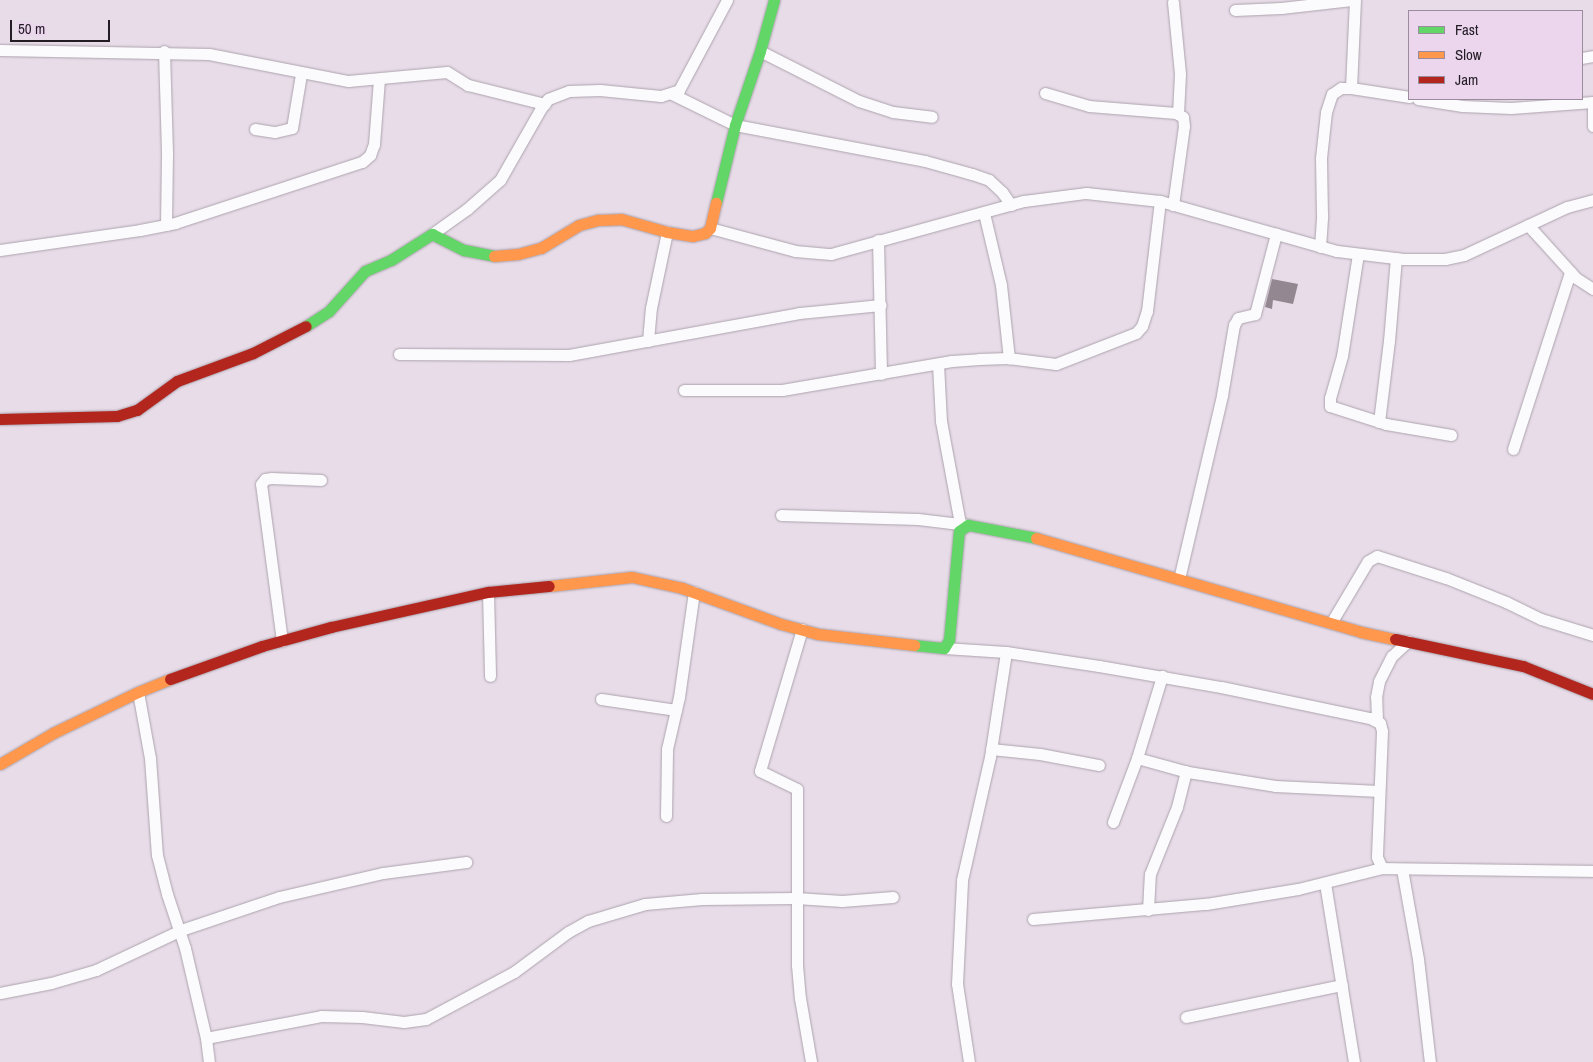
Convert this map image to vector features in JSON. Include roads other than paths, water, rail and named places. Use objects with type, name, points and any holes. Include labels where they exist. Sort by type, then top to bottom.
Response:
[{"type":"street","points":[[0,419],[117,416],[137,410],[185,378],[253,353],[304,328],[329,311],[365,271],[391,260],[432,234],[467,209],[500,180],[548,99],[570,91],[600,90],[661,96],[672,94],[679,90],[727,0]]},
{"type":"street","points":[[432,234],[464,250],[495,256],[518,254],[541,248],[579,225],[598,220],[621,219],[667,232],[699,236],[710,228],[735,125],[760,51],[774,0]]},
{"type":"street","points":[[1235,10],[1281,8],[1354,0],[1351,88]]},
{"type":"street","points":[[1173,2],[1180,74],[1178,114]]},
{"type":"street","points":[[0,50],[209,54],[267,64],[301,74],[348,81],[378,80],[447,72],[468,85],[544,104]]},
{"type":"street","points":[[760,51],[859,101],[893,112],[932,117]]},
{"type":"street","points":[[164,52],[167,154],[166,225]]},
{"type":"street","points":[[254,128],[275,132],[292,128],[301,74]]},
{"type":"street","points":[[0,250],[166,225],[362,162],[370,155],[374,144],[378,80]]},
{"type":"street","points":[[1320,247],[1322,215],[1321,158],[1326,112],[1335,90],[1351,88],[1408,97]]},
{"type":"street","points":[[672,94],[735,125],[925,161],[972,174],[989,180],[1002,192],[1011,205]]},
{"type":"street","points":[[1045,94],[1089,106],[1178,114],[1183,117],[1184,126],[1173,205]]},
{"type":"street","points":[[1424,100],[1462,106],[1511,108],[1593,102],[1593,126]]},
{"type":"street","points":[[710,228],[795,251],[818,254],[844,251],[878,240],[1011,205],[1086,192],[1160,201],[1320,247],[1396,258],[1445,259],[1464,255],[1567,208],[1593,200]]},
{"type":"street","points":[[684,390],[782,390],[938,364],[980,359],[1010,359],[1056,364],[1140,331],[1147,311],[1160,201]]},
{"type":"street","points":[[984,213],[1001,285],[1010,359]]},
{"type":"street","points":[[1528,225],[1570,272],[1593,289]]},
{"type":"street","points":[[648,341],[651,308],[667,232]]},
{"type":"street","points":[[1179,579],[1222,396],[1234,325],[1238,318],[1255,314],[1276,234]]},
{"type":"street","points":[[878,240],[881,305],[881,374]]},
{"type":"street","points":[[1358,254],[1342,356],[1329,402],[1333,408],[1379,422],[1451,435]]},
{"type":"street","points":[[1379,422],[1390,341],[1396,258]]},
{"type":"street","points":[[1513,449],[1570,272]]},
{"type":"street","points":[[398,354],[545,357],[592,352],[799,314],[881,305]]},
{"type":"street","points":[[938,364],[941,421],[964,524],[957,537],[949,640],[944,648]]},
{"type":"street","points":[[282,641],[261,484],[265,479],[271,478],[321,480]]},
{"type":"street","points":[[781,515],[918,518],[1020,534],[1331,623],[1523,666],[1593,694]]},
{"type":"street","points":[[1331,623],[1368,561],[1371,557],[1377,556],[1446,578],[1506,602],[1541,619],[1593,635]]},
{"type":"street","points":[[0,764],[53,733],[138,692],[194,670],[282,641],[331,627],[488,592],[632,576],[694,592],[802,630],[846,638],[1006,652],[1162,676],[1377,720]]},
{"type":"street","points":[[488,592],[490,676]]},
{"type":"street","points":[[666,816],[667,749],[676,710],[694,592]]},
{"type":"street","points":[[802,630],[760,771],[797,790],[796,898],[800,998],[811,1062]]},
{"type":"street","points":[[1382,868],[1377,857],[1382,731],[1377,720],[1376,697],[1379,681],[1392,656],[1408,641]]},
{"type":"street","points":[[969,1062],[957,984],[960,895],[964,864],[992,749],[1006,652]]},
{"type":"street","points":[[1113,822],[1137,758],[1162,676]]},
{"type":"street","points":[[138,692],[150,758],[157,855],[167,894],[180,930],[206,1038],[209,1062]]},
{"type":"street","points":[[601,699],[676,710]]},
{"type":"street","points":[[992,749],[1040,754],[1099,765]]},
{"type":"street","points":[[1137,758],[1186,771],[1275,786],[1379,791]]},
{"type":"street","points":[[1148,910],[1150,874],[1178,807],[1186,771]]},
{"type":"street","points":[[0,993],[51,983],[96,970],[180,930],[279,898],[408,868],[466,862]]},
{"type":"street","points":[[1033,919],[1206,904],[1325,883],[1382,868],[1593,871]]},
{"type":"street","points":[[1402,869],[1418,959],[1430,1062]]},
{"type":"street","points":[[1325,883],[1354,1062]]},
{"type":"street","points":[[206,1038],[320,1016],[414,1022],[426,1019],[526,964],[568,932],[588,921],[612,912],[667,900],[796,898],[854,901],[892,897]]},
{"type":"street","points":[[1186,1017],[1342,985]]}]
